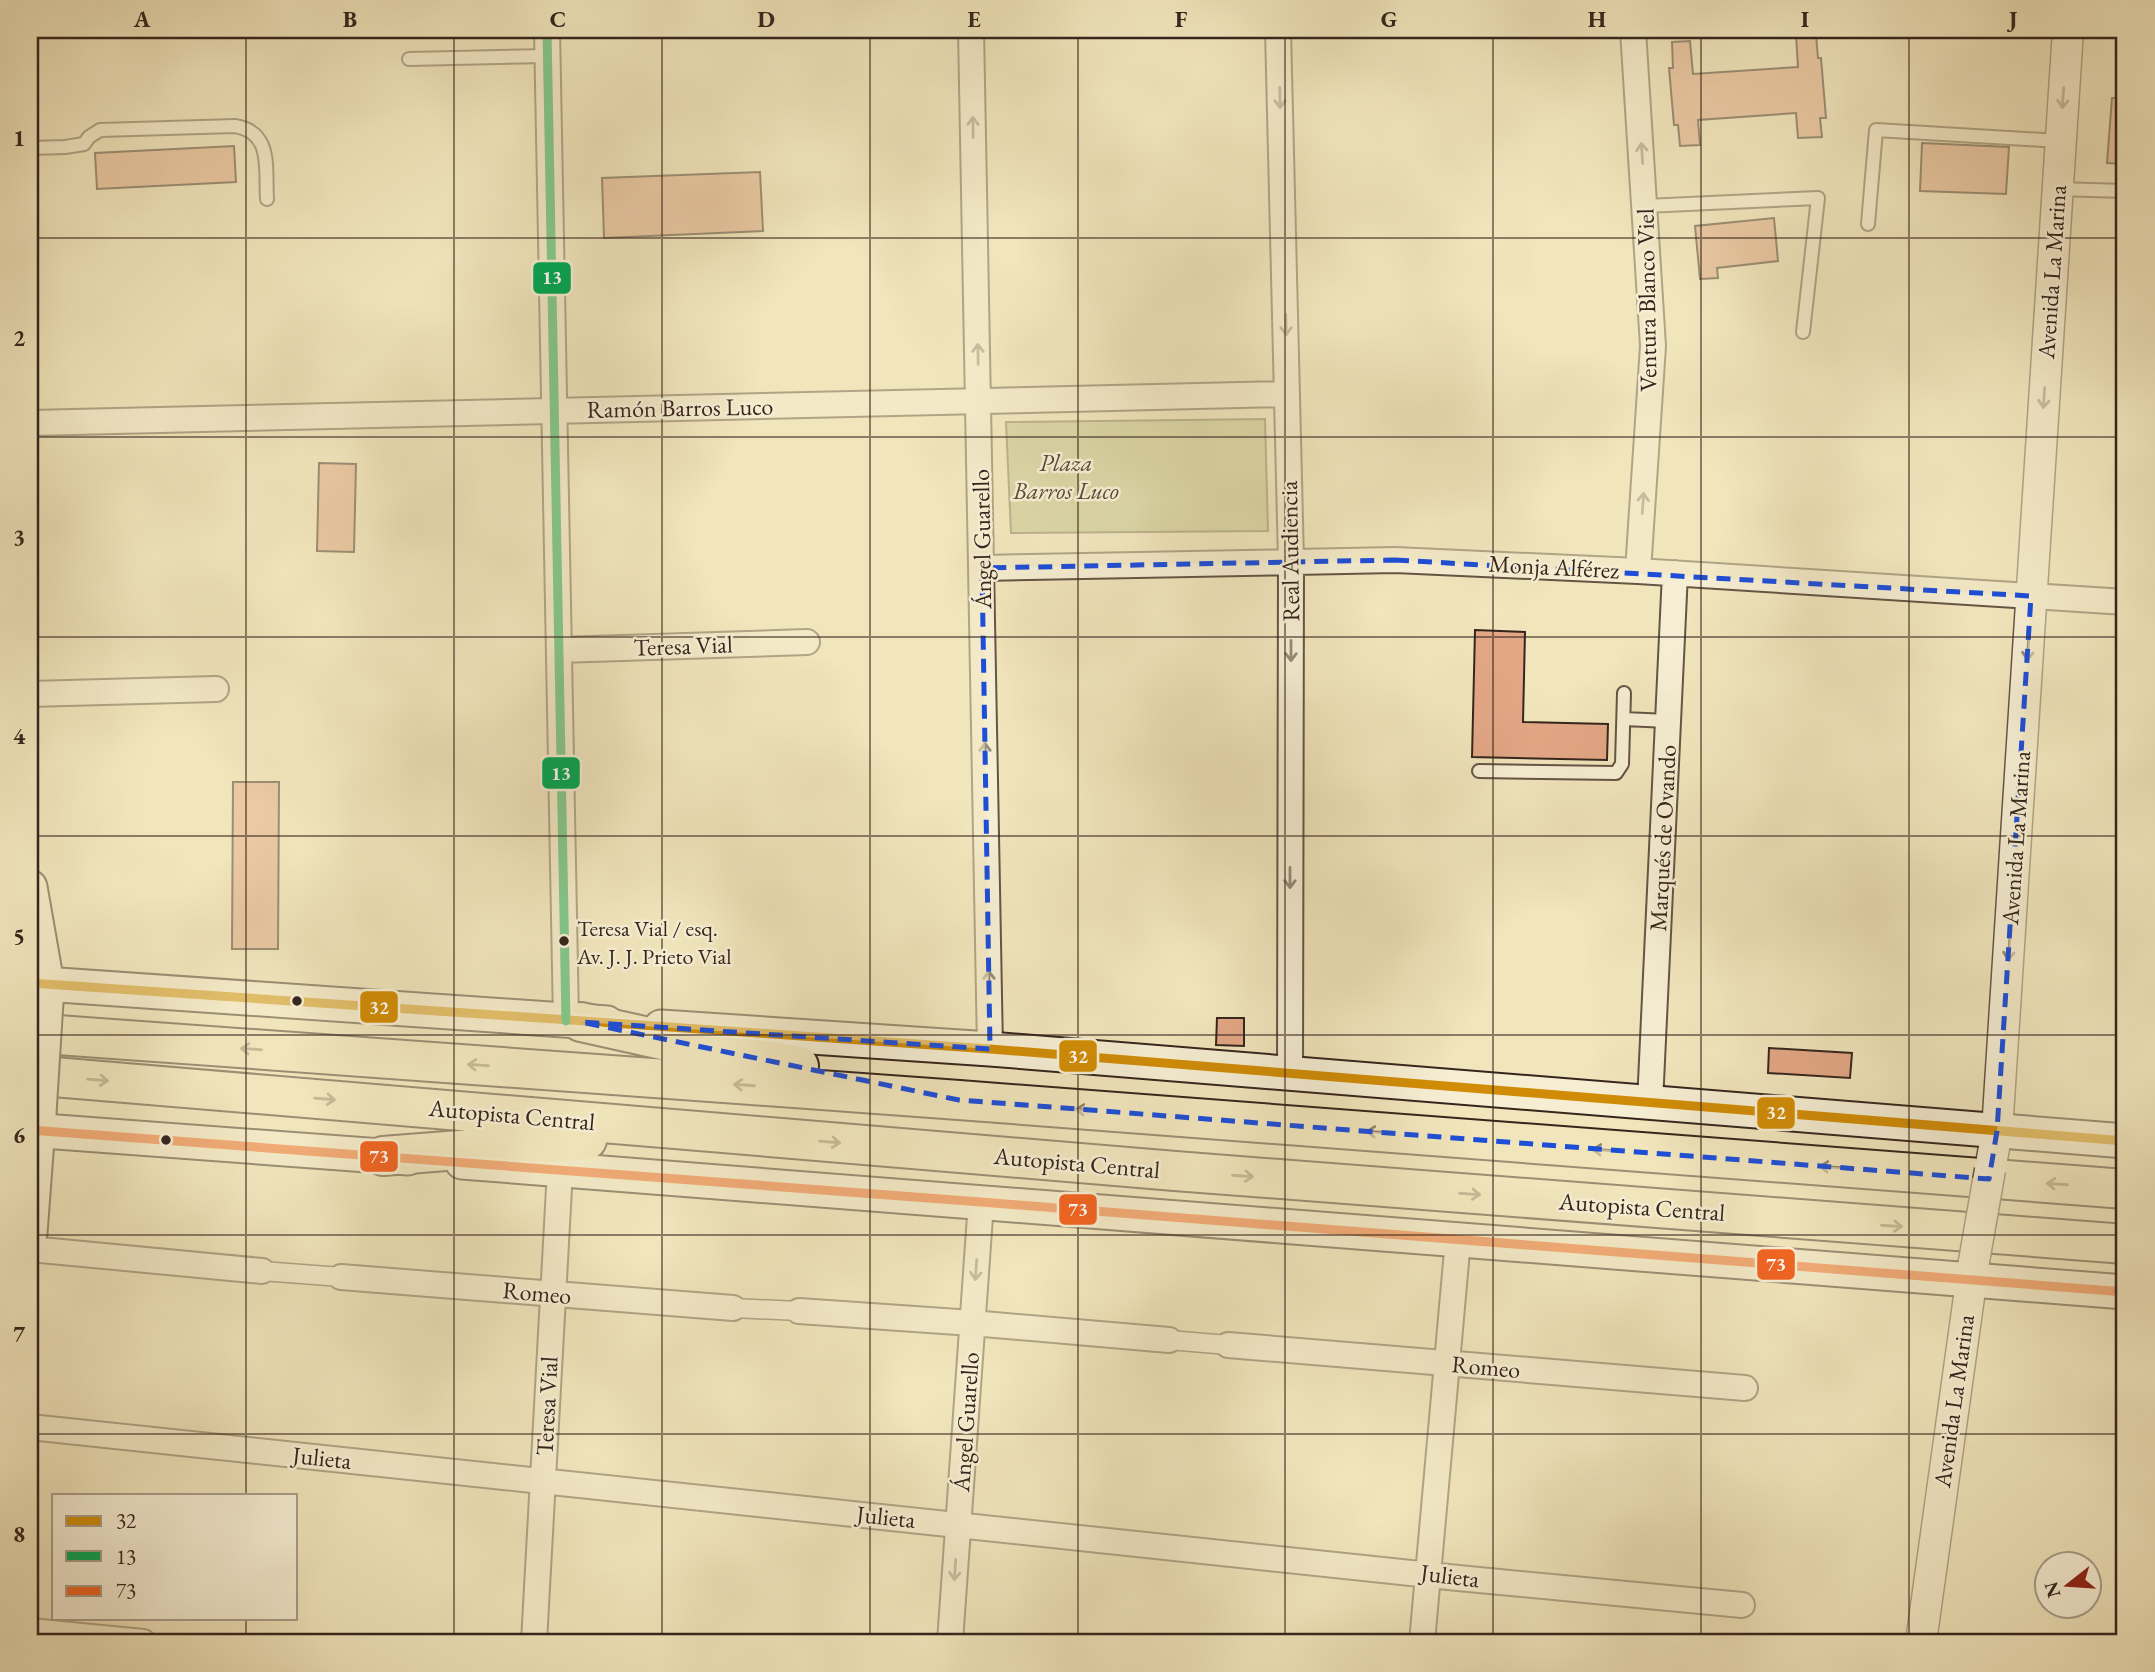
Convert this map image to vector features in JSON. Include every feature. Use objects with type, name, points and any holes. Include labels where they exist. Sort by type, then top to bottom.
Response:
[{"type":"highway","name":"Autopista Central","points":[[38,1001],[959,1100],[2125,1189]]},
{"type":"highway","points":[[574,1021],[959,1100]]},
{"type":"highway","name":"Autopista Central","points":[[30,1075],[1175,1171],[2125,1244]]},
{"type":"highway","points":[[383,1156],[601,1139],[761,1136]]},
{"type":"main road","points":[[30,887],[38,1001],[30,1233]]},
{"type":"main road","points":[[38,1001],[574,1021],[990,1049],[2125,1141]]},
{"type":"main road","points":[[35,1125],[383,1156],[1458,1240],[1978,1274],[2125,1292]]},
{"type":"street","points":[[547,30],[559,650],[574,1021]]},
{"type":"street","name":"Ángel Guarello","points":[[971,30],[990,1049]]},
{"type":"street","name":"Real Audiencia","points":[[1278,30],[1291,561],[1290,1073]]},
{"type":"street","name":"Ventura Blanco Viel","points":[[1633,30],[1653,346],[1638,571]]},
{"type":"street","name":"Avenida La Marina","points":[[1921,1642],[1936,1609],[1997,1131],[2068,30]]},
{"type":"street","name":"Ramón Barros Luco","points":[[30,423],[1287,394]]},
{"type":"street","name":"Monja Alférez","points":[[982,568],[1395,559],[1675,573],[2125,603]]},
{"type":"street","name":"Marqués de Ovando","points":[[1650,1103],[1675,573]]},
{"type":"street","name":"Teresa Vial","points":[[559,650],[807,642]]},
{"type":"street","points":[[30,694],[216,690]]},
{"type":"street","name":"Teresa Vial","points":[[534,1642],[561,1170]]},
{"type":"street","name":"Ángel Guarello","points":[[950,1642],[981,1202]]},
{"type":"street","points":[[1422,1642],[1458,1240]]},
{"type":"street","points":[[30,1250],[341,1277]]},
{"type":"street","name":"Romeo","points":[[341,1277],[733,1308]]},
{"type":"street","points":[[733,1308],[972,1323],[1228,1345]]},
{"type":"street","name":"Romeo","points":[[1228,1345],[1745,1388]]},
{"type":"street","name":"Julieta","points":[[30,1427],[1742,1605]]},
{"type":"street","name":"Avenida La Marina","points":[[1936,1609],[1942,1642]]},
{"type":"street","points":[[30,1631],[144,1642]]},
{"type":"lane","points":[[409,59],[547,56]]},
{"type":"lane","points":[[30,148],[84,144],[100,130],[235,126],[249,128],[260,137],[264,147],[267,199]]},
{"type":"lane","points":[[1868,224],[1875,130],[2060,141]]},
{"type":"lane","points":[[2057,189],[2125,191]]},
{"type":"lane","points":[[1645,206],[1818,198],[1803,332]]},
{"type":"lane","points":[[1479,771],[1616,773],[1622,764],[1624,693]]},
{"type":"lane","points":[[1623,719],[1668,721]]},
{"type":"highlighted area","points":[[1395,560],[2031,596],[1997,1131],[1989,1179],[959,1100],[581,1022],[990,1049],[982,568]]},
{"type":"green space","name":"Plaza Barros Luco","points":[[1265,419],[1268,531],[1011,533],[1006,422]]},
{"type":"building","points":[[1816,34],[1818,58],[1821,58],[1826,118],[1820,118],[1822,137],[1798,138],[1796,113],[1698,120],[1700,145],[1680,146],[1678,125],[1674,125],[1669,68],[1673,68],[1672,42],[1690,41],[1693,74],[1798,67],[1796,35]]},
{"type":"building","points":[[2112,98],[2125,98],[2125,164],[2107,163]]},
{"type":"building","points":[[1922,143],[2009,147],[2006,194],[1920,191]]},
{"type":"building","points":[[234,146],[236,182],[97,189],[95,153]]},
{"type":"building","points":[[760,172],[763,231],[604,238],[602,178]]},
{"type":"building","points":[[1774,218],[1778,261],[1717,268],[1718,278],[1700,279],[1695,226]]},
{"type":"building","points":[[319,463],[356,464],[354,552],[317,551]]},
{"type":"building","points":[[1475,630],[1525,632],[1523,722],[1608,724],[1607,760],[1472,757]]},
{"type":"building","points":[[233,782],[279,782],[278,949],[232,949]]},
{"type":"building","points":[[1217,1018],[1244,1018],[1244,1046],[1216,1045]]},
{"type":"building","points":[[1769,1048],[1852,1053],[1850,1078],[1768,1073]]},
{"type":"transit line","name":"13","points":[[547,30],[566,1021]]},
{"type":"transit line","name":"32","points":[[30,983],[990,1049],[2125,1141]]},
{"type":"transit line","name":"73","points":[[30,1130],[2125,1292]]},
{"type":"place","name":"Teresa Vial / esq. Av. J. J. Prieto Vial","points":[[564,941]]}]
